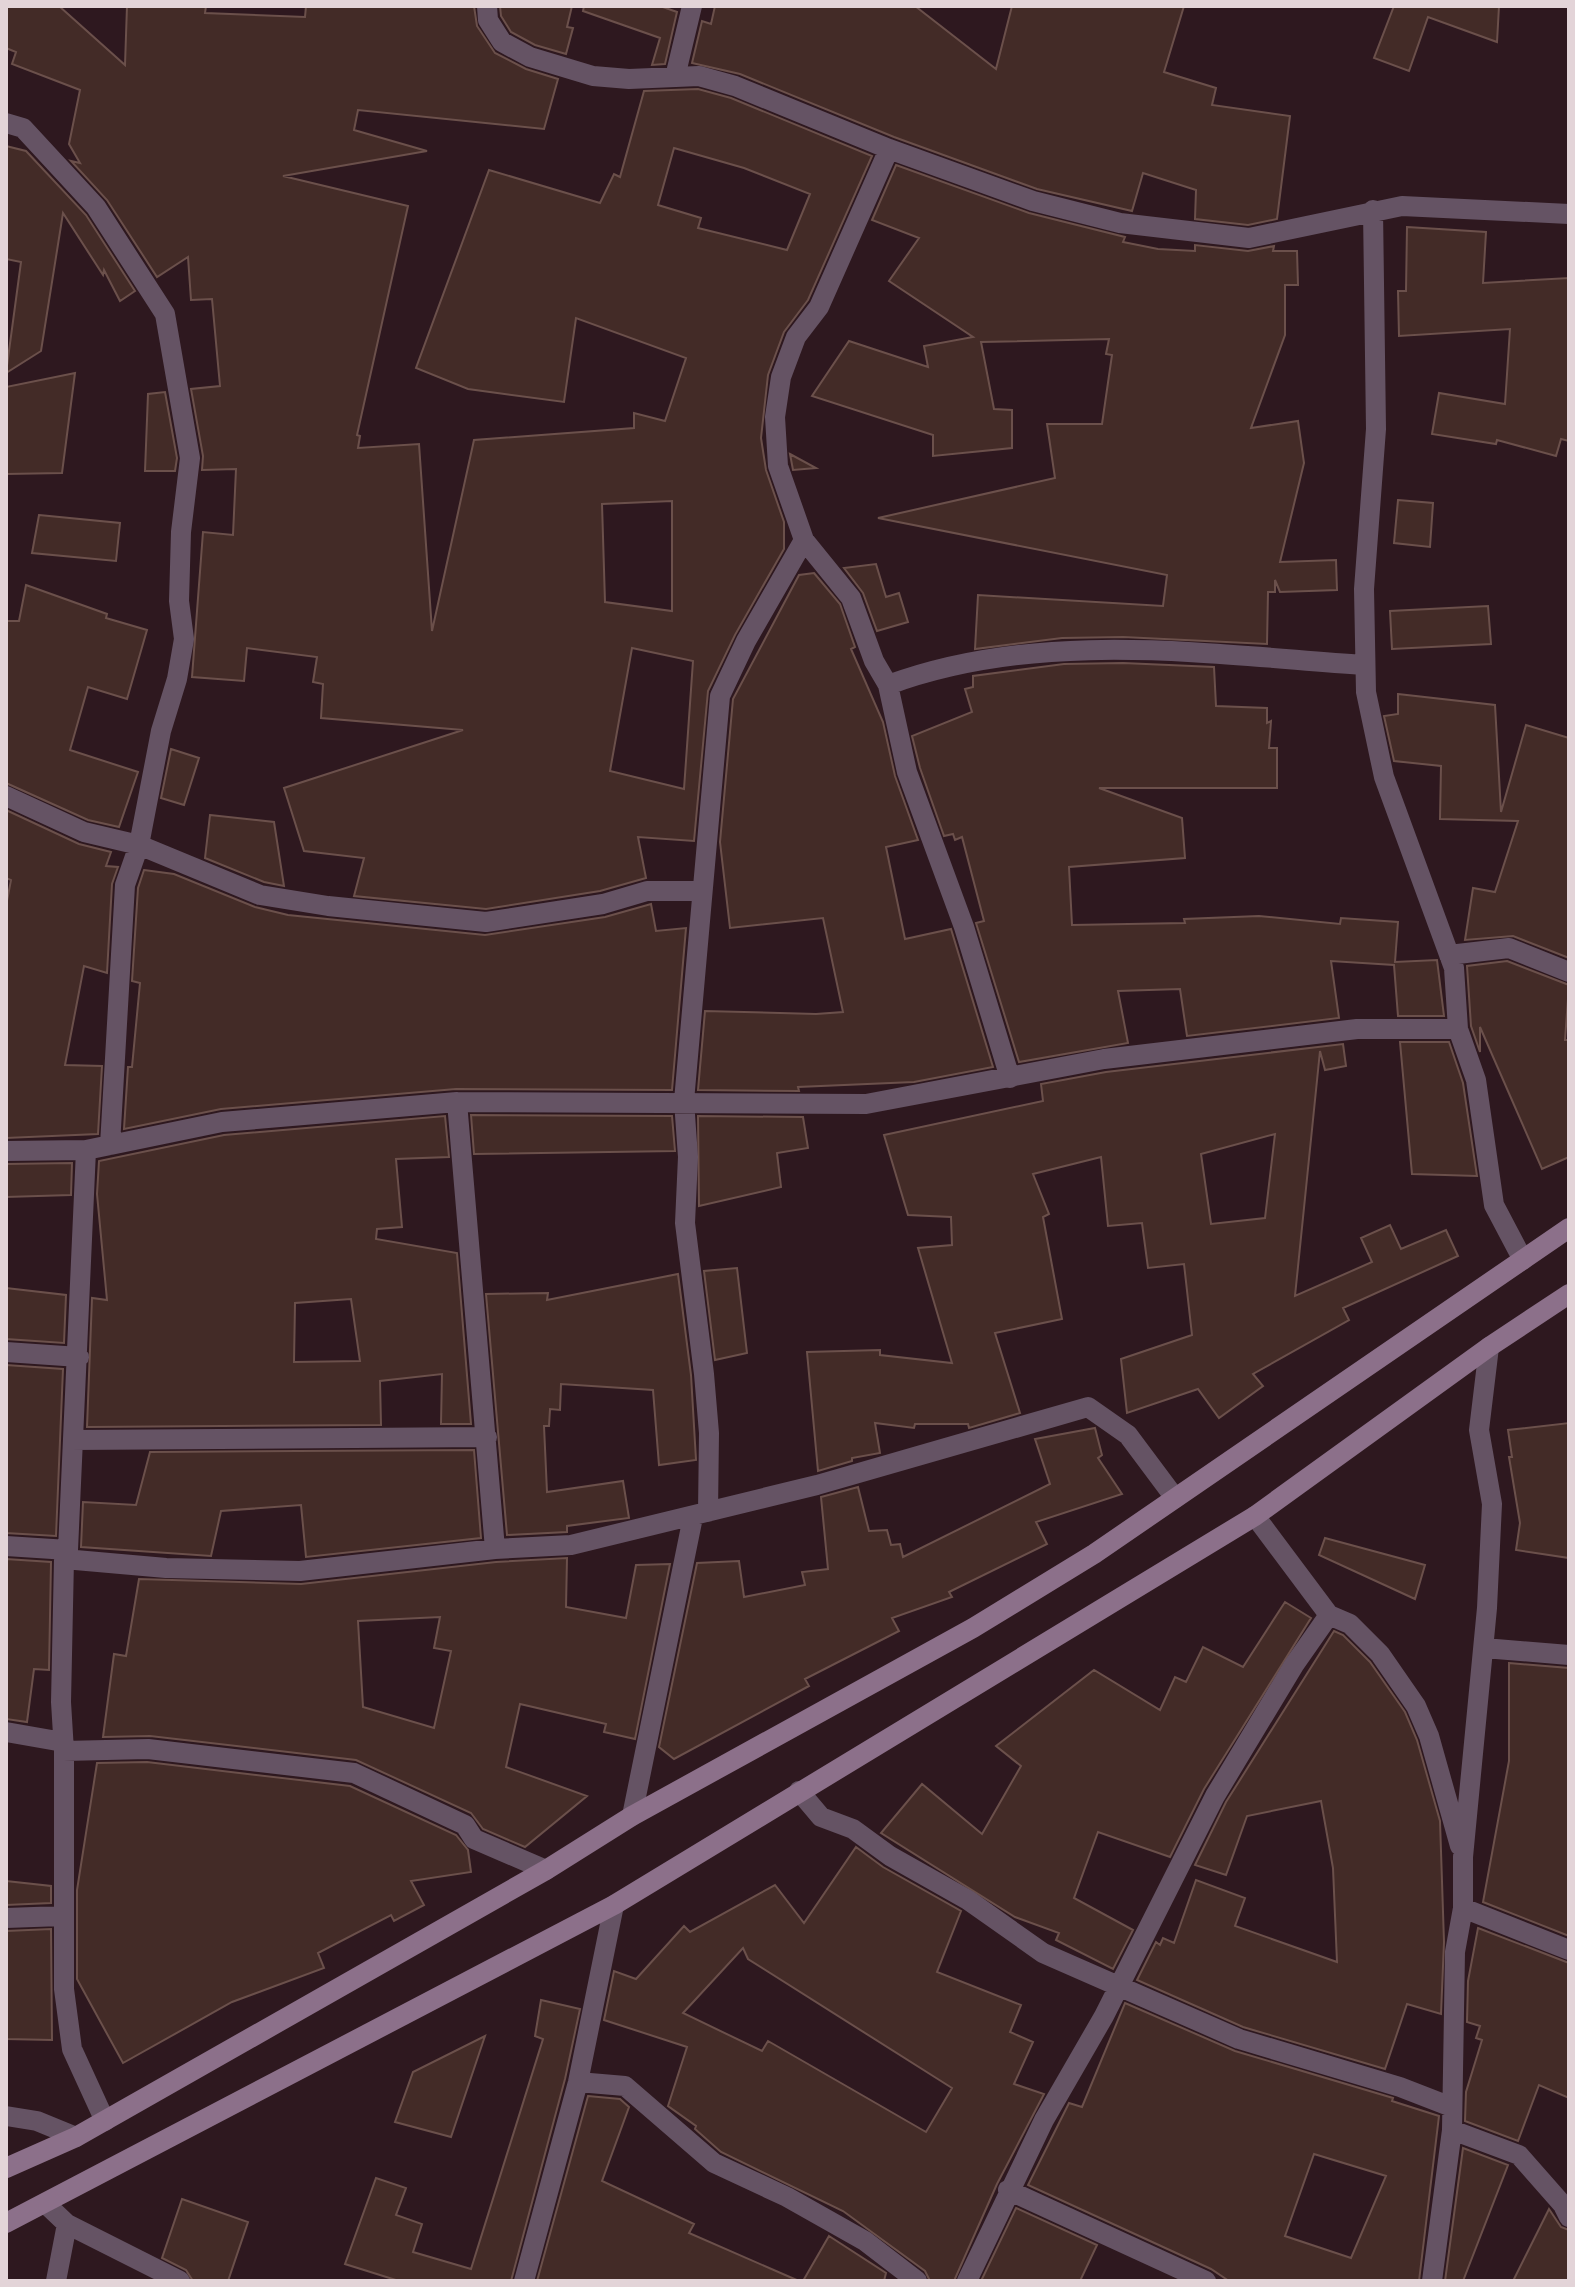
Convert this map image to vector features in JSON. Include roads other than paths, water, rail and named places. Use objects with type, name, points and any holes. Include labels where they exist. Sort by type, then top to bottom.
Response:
[{"type":"street","points":[[487,6],[488,20],[502,42],[530,57],[593,76],[629,79],[699,76],[735,86],[889,149],[1033,201],[1120,223],[1249,238],[1402,206],[1569,214]]},
{"type":"street","points":[[675,77],[692,6]]},
{"type":"street","points":[[6,123],[23,128],[96,207],[165,314],[190,458],[181,532],[179,601],[184,639],[177,679],[161,731],[139,845],[125,885],[110,1145]]},
{"type":"street","points":[[889,149],[819,307],[796,337],[781,377],[775,417],[778,466],[804,540],[851,598],[874,661],[888,685],[907,772],[964,927],[1010,1078]]},
{"type":"street","points":[[1373,210],[1376,429],[1368,501],[1363,665],[1372,731],[1384,777],[1454,968],[1458,1029],[1476,1080],[1494,1205],[1523,1260]]},
{"type":"street","points":[[632,1816],[700,1514],[708,1418],[685,1223],[688,1157],[684,1101],[715,782],[720,696],[746,641],[804,540]]},
{"type":"street","points":[[888,685],[922,672],[1013,655],[1096,650],[1144,650],[1363,665]]},
{"type":"street","points":[[6,796],[84,832],[139,845],[260,895],[328,906],[486,922],[603,904],[647,891],[702,891]]},
{"type":"street","points":[[1449,955],[1509,948],[1569,972]]},
{"type":"street","points":[[6,1151],[86,1150],[222,1122],[457,1102],[866,1104],[1104,1059],[1357,1029],[1458,1029]]},
{"type":"street","points":[[457,1102],[495,1549]]},
{"type":"street","points":[[86,1150],[79,1357],[66,1555],[62,1916],[64,1989],[72,2049],[105,2121]]},
{"type":"street","points":[[6,2168],[105,2121],[546,1870],[632,1816],[973,1628],[1094,1554],[1569,1228]]},
{"type":"street","points":[[6,2223],[47,2205],[614,1905],[1255,1516],[1489,1347],[1569,1294]]},
{"type":"street","points":[[1432,2281],[1452,2130],[1449,2106],[1455,1952],[1463,1908],[1463,1857],[1484,1648],[1492,1504],[1479,1430],[1489,1347]]},
{"type":"street","points":[[6,1352],[79,1357]]},
{"type":"street","points":[[6,1546],[166,1568],[300,1571],[495,1549],[571,1545],[817,1485],[1088,1407],[1128,1435],[1175,1498]]},
{"type":"street","points":[[73,1440],[487,1437]]},
{"type":"street","points":[[1255,1516],[1329,1615],[1350,1624],[1380,1654],[1416,1706],[1429,1736],[1463,1857]]},
{"type":"street","points":[[967,2281],[1008,2190],[1119,1985],[1215,1796],[1294,1665],[1329,1615]]},
{"type":"street","points":[[1484,1648],[1569,1655]]},
{"type":"street","points":[[6,1732],[64,1746],[148,1749],[354,1773],[465,1825],[474,1839],[546,1870]]},
{"type":"street","points":[[799,1791],[821,1817],[853,1829],[890,1856],[968,1900],[1043,1953],[1239,2039],[1400,2087],[1449,2106]]},
{"type":"street","points":[[524,2281],[578,2082],[614,1905]]},
{"type":"street","points":[[1463,1908],[1569,1950]]},
{"type":"street","points":[[6,1918],[62,1916]]},
{"type":"street","points":[[578,2082],[625,2086],[714,2163],[787,2197],[865,2241],[917,2281]]},
{"type":"street","points":[[6,2116],[37,2121],[76,2137]]},
{"type":"street","points":[[1452,2130],[1519,2155],[1563,2205],[1569,2217]]},
{"type":"street","points":[[1008,2190],[1206,2281]]},
{"type":"street","points":[[47,2205],[67,2224],[180,2281]]},
{"type":"street","points":[[56,2281],[67,2224]]}]
